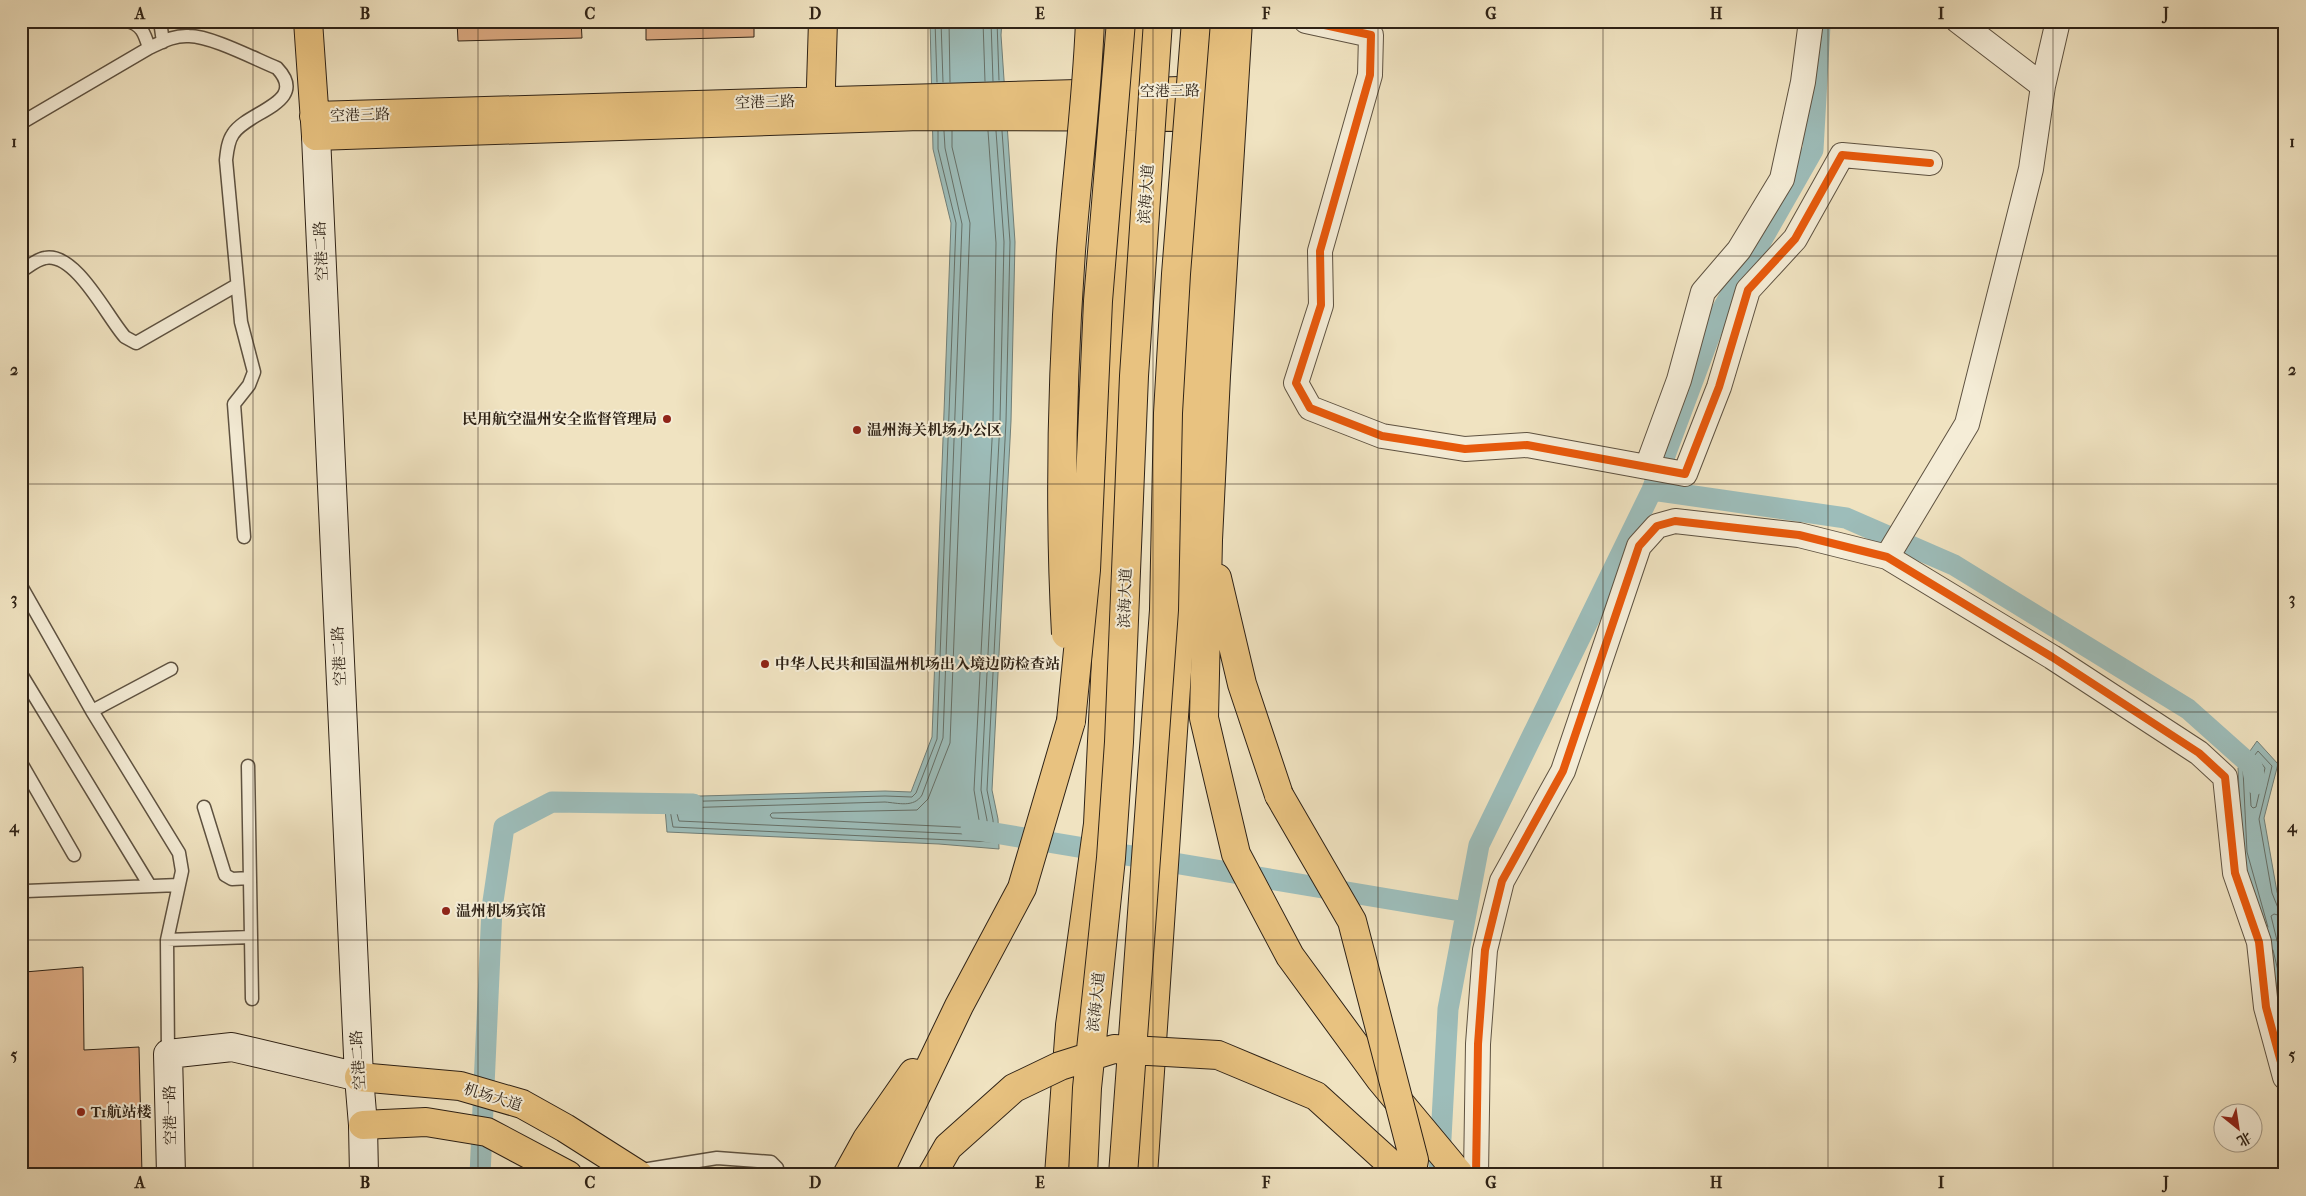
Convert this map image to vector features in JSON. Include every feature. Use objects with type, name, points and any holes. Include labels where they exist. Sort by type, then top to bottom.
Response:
[{"type":"main road","points":[[308,21],[315,126]]},
{"type":"main road","points":[[821,110],[823,21]]},
{"type":"main road","points":[[1071,721],[1064,595],[1064,391],[1071,252],[1088,71],[1090,21]]},
{"type":"main road","points":[[878,1175],[960,1006],[1022,888],[1071,721],[1086,570],[1098,301],[1121,21]]},
{"type":"main road","points":[[1059,1175],[1070,1025],[1098,824],[1137,21]]},
{"type":"main road","name":"滨海大道","points":[[1083,1175],[1087,1088],[1111,858],[1119,742],[1134,376],[1158,21]]},
{"type":"main road","points":[[1123,1175],[1164,610],[1168,404],[1196,21]]},
{"type":"main road","points":[[1143,1175],[1220,21]]},
{"type":"main road","points":[[1238,21],[1216,376],[1208,540],[1204,718],[1236,854],[1290,956],[1380,1079],[1460,1175]]},
{"type":"main road","name":"空港三路","points":[[315,126],[922,106],[1030,106],[1132,103],[1216,90]]},
{"type":"main road","name":"空港三路","points":[[1132,103],[1213,117]]},
{"type":"main road","name":"空港二路","points":[[315,126],[358,1077],[364,1125],[364,1175]]},
{"type":"main road","points":[[1208,540],[1242,684],[1279,795],[1352,921],[1414,1160],[1411,1175]]},
{"type":"main road","points":[[847,1175],[867,1139],[960,1006]]},
{"type":"main road","points":[[168,1054],[232,1047],[358,1077]]},
{"type":"main road","points":[[932,1175],[948,1147],[1014,1088],[1060,1066],[1114,1049],[1218,1055],[1316,1096],[1403,1175]]},
{"type":"main road","name":"空港一路","points":[[168,1054],[171,1175]]},
{"type":"main road","name":"机场大道","points":[[358,1077],[460,1086],[522,1104],[636,1173]]},
{"type":"main road","points":[[364,1125],[426,1122],[488,1132],[568,1175]]},
{"type":"street","points":[[1306,21],[1371,35],[1370,75],[1320,251],[1321,305],[1296,383],[1310,408],[1382,436],[1465,450],[1527,446],[1685,474],[1719,388],[1748,290],[1795,239],[1842,155],[1930,163]]},
{"type":"street","points":[[1654,469],[1702,292],[1739,250],[1782,179],[1803,82],[1811,21]]},
{"type":"street","points":[[1958,21],[2043,86]]},
{"type":"street","points":[[1887,557],[1967,424],[2031,169],[2043,86],[2058,21]]},
{"type":"street","points":[[1476,1175],[1478,1044],[1485,950],[1502,881],[1563,771],[1639,546],[1658,526],[1675,521],[1799,535],[1887,557],[2052,658],[2199,752],[2225,777],[2235,873],[2259,942],[2266,1007],[2285,1077]]},
{"type":"lane","points":[[127,21],[134,22],[140,28],[144,33],[149,48]]},
{"type":"lane","points":[[160,21],[163,42]]},
{"type":"lane","points":[[21,123],[149,48],[171,38],[191,35],[212,41],[277,68],[284,76],[286,90],[283,98],[242,124],[233,133],[228,145],[226,160],[241,322],[254,372],[249,384],[234,404],[244,537]]},
{"type":"lane","points":[[21,271],[45,258],[61,259],[77,272],[125,338],[136,343],[237,285]]},
{"type":"lane","points":[[21,586],[92,711],[179,853],[182,871],[167,940],[168,1054]]},
{"type":"lane","points":[[92,711],[171,669]]},
{"type":"lane","points":[[21,674],[150,886]]},
{"type":"lane","points":[[21,763],[74,855]]},
{"type":"lane","points":[[248,766],[252,999]]},
{"type":"lane","points":[[204,807],[225,875],[232,880],[250,878]]},
{"type":"lane","points":[[26,891],[179,885]]},
{"type":"lane","points":[[167,940],[251,937]]},
{"type":"lane","points":[[636,1173],[717,1158],[771,1162],[778,1168],[778,1175]]},
{"type":"water","points":[[930,21],[1002,21],[1001,35],[1015,242],[1011,421],[992,790],[998,819],[999,849],[939,844],[667,832],[664,797],[885,791],[911,792],[932,737],[951,223],[933,149]]},
{"type":"water","points":[[2257,741],[2278,764],[2264,818],[2277,892],[2285,911],[2285,1022],[2263,928],[2242,853],[2238,768]]},
{"type":"building","points":[[457,21],[581,21],[582,38],[458,41]]},
{"type":"building","points":[[646,21],[754,21],[754,37],[646,40]]},
{"type":"building","name":"T1航站楼","points":[[83,967],[84,1050],[139,1047],[142,1175],[21,1175],[21,1026],[26,1026],[25,972]]},
{"type":"waterway","points":[[1439,1175],[1448,1009],[1479,845],[1652,490],[1714,324],[1813,150],[1820,26]]},
{"type":"waterway","points":[[1652,490],[1846,518],[1954,565],[2188,709],[2252,766],[2256,784]]},
{"type":"waterway","points":[[480,1175],[492,908],[504,827],[552,802],[693,804]]},
{"type":"waterway","points":[[971,829],[1466,912]]},
{"type":"cycle path","points":[[1306,21],[1371,35],[1370,75],[1320,251],[1321,305],[1296,383],[1310,408],[1382,436],[1465,449],[1527,445],[1685,474],[1719,387],[1748,290],[1795,239],[1842,155],[1930,163]]},
{"type":"cycle path","points":[[1476,1175],[1478,1044],[1485,950],[1502,881],[1563,771],[1639,546],[1657,526],[1675,521],[1799,535],[1887,557],[2052,657],[2199,753],[2225,777],[2235,873],[2259,942],[2266,1007],[2285,1077]]},
{"type":"place","name":"民用航空温州安全监督管理局","points":[[667,419]]},
{"type":"place","name":"温州海关机场办公区","points":[[857,430]]},
{"type":"place","name":"中华人民共和国温州机场出入境边防检查站","points":[[765,664]]},
{"type":"place","name":"温州机场宾馆","points":[[446,911]]},
{"type":"place","name":"T1航站楼","points":[[81,1112]]}]
